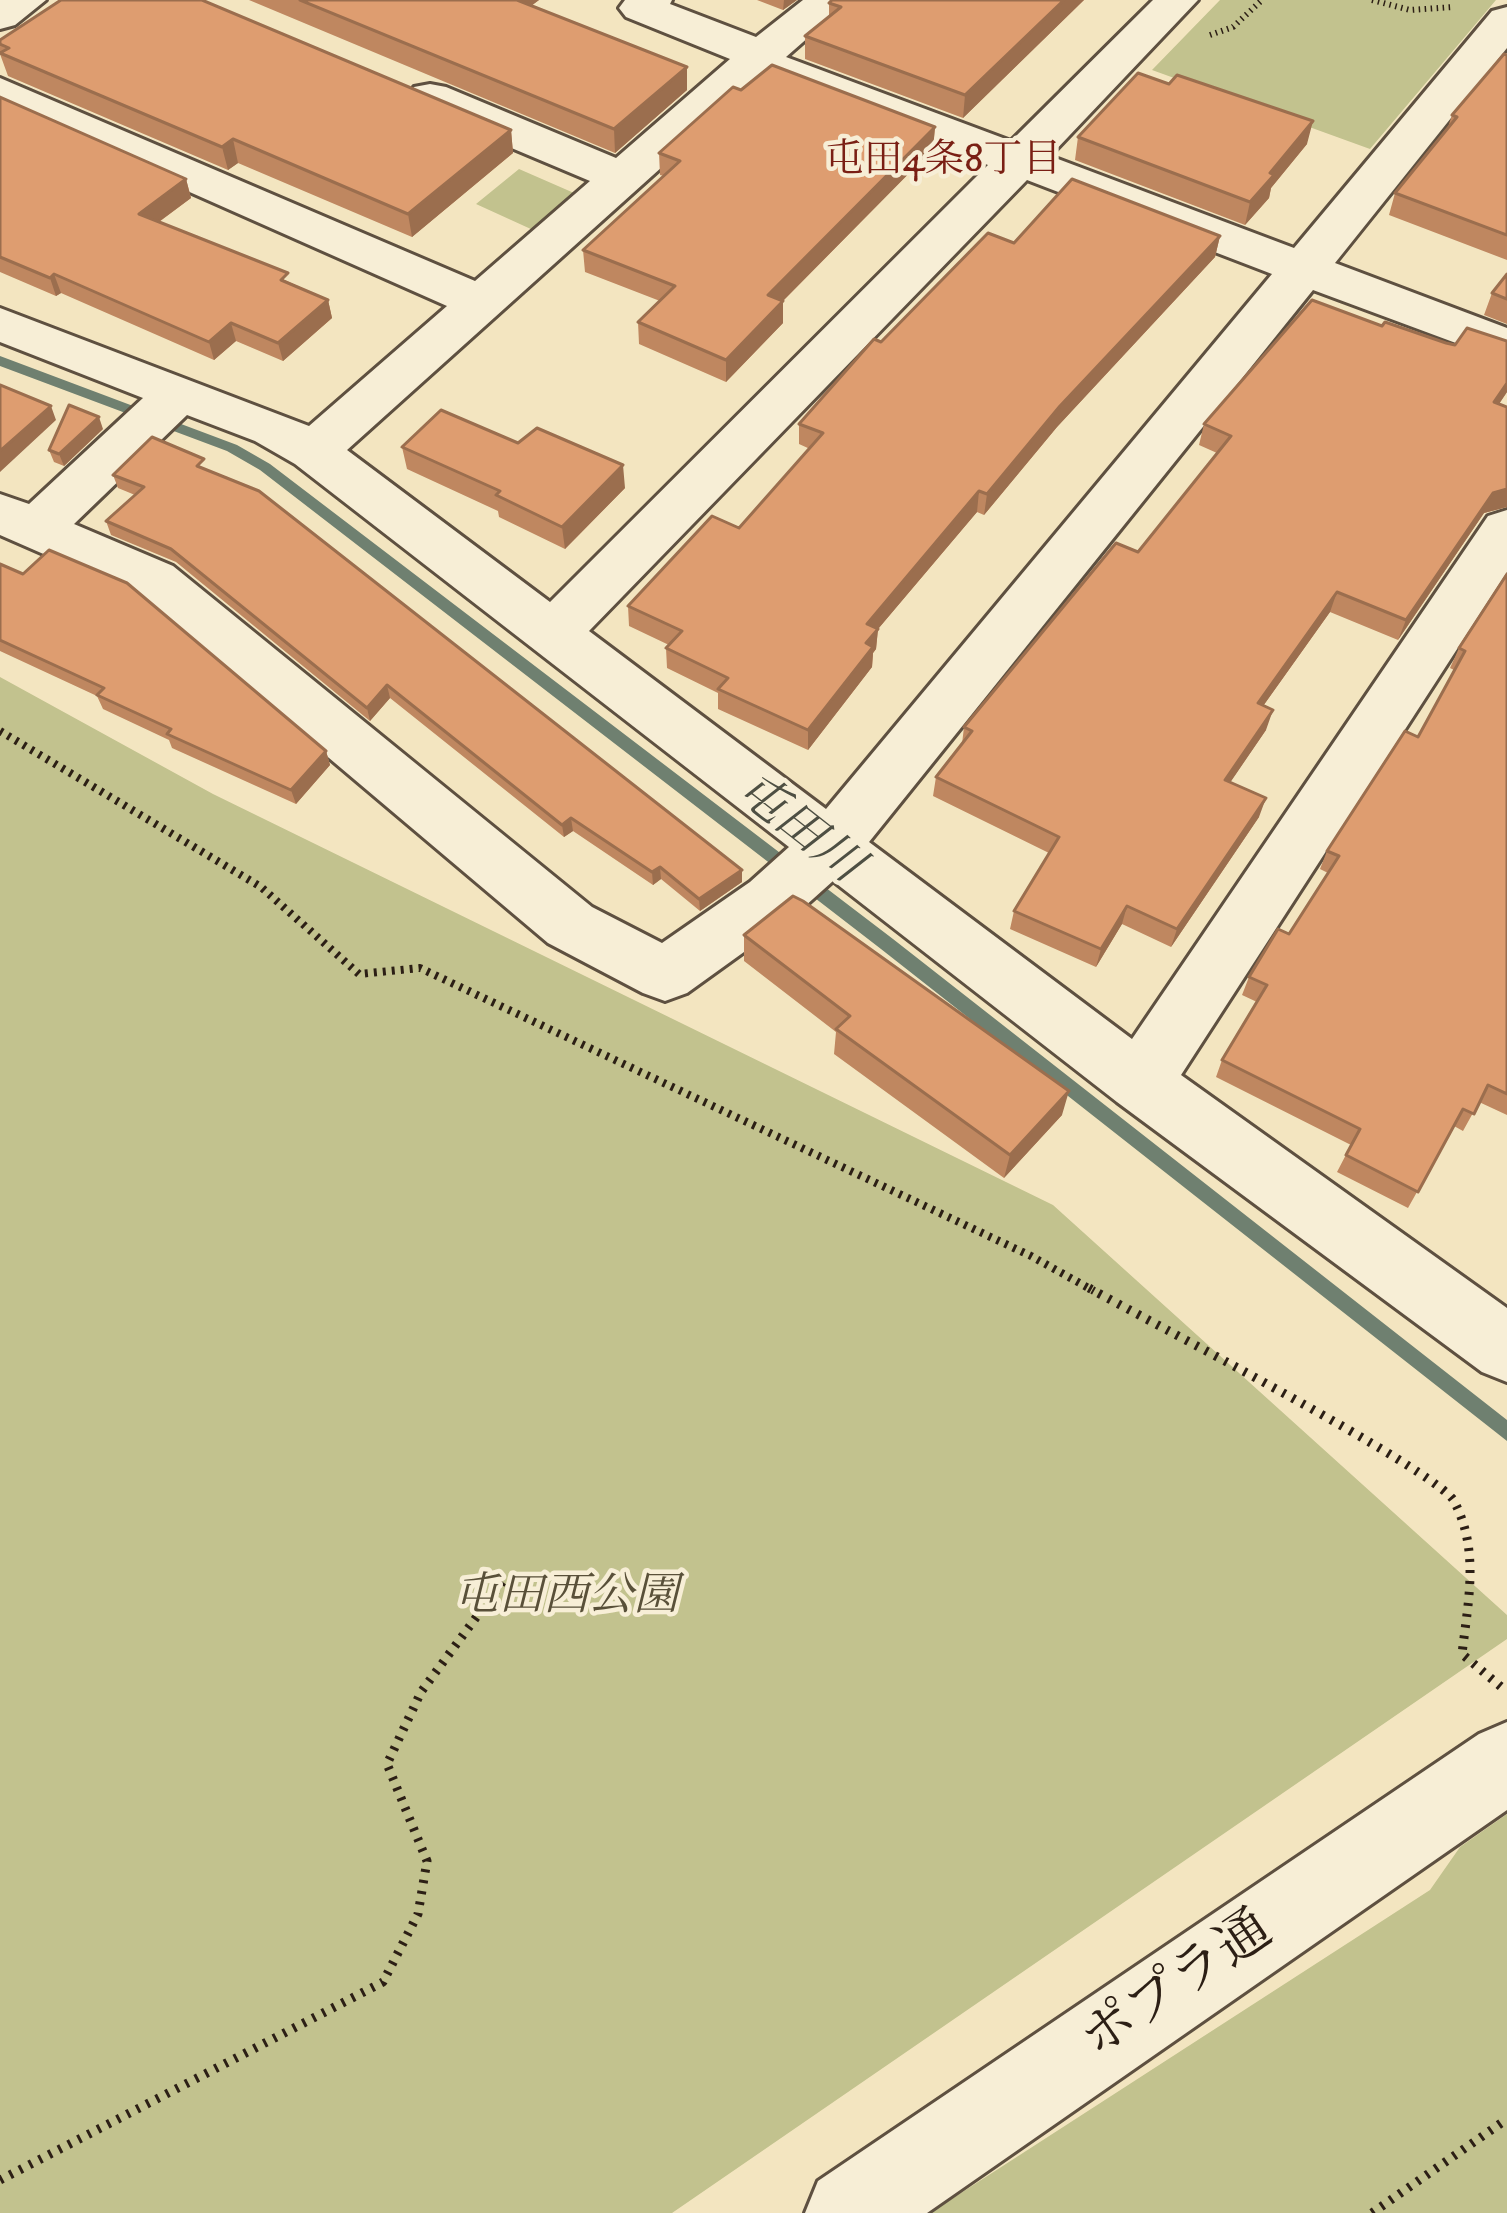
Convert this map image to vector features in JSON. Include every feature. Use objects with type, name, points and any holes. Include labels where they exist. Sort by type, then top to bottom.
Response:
[{"type":"street","points":[[0,16],[25,0]]},
{"type":"street","points":[[313,452],[755,60],[830,0]]},
{"type":"street","points":[[637,3],[744,48],[755,60],[1507,346]]},
{"type":"street","points":[[18,521],[154,580],[570,926],[665,975],[772,898],[832,846],[1300,269],[1489,16]]},
{"type":"street","points":[[554,633],[1017,160],[1188,17]]},
{"type":"street","points":[[390,80],[622,177]]},
{"type":"street","points":[[0,91],[481,302]]},
{"type":"street","points":[[0,324],[274,429],[313,452],[1140,1082],[1507,1349]]},
{"type":"street","points":[[18,521],[137,434],[179,393]]},
{"type":"street","points":[[1140,1082],[1507,529]]},
{"type":"street","name":"ポプラ通","points":[[850,2213],[1507,1762]]},
{"type":"path","points":[[1188,17],[1212,35],[1233,27],[1262,0]]},
{"type":"path","points":[[1372,0],[1410,10],[1453,7],[1489,16]]},
{"type":"path","points":[[0,730],[261,886],[359,974],[420,968],[1031,1256],[1387,1454],[1452,1497],[1473,1558],[1462,1654],[1507,1692]]},
{"type":"path","points":[[0,2180],[383,1982],[418,1914],[427,1861],[387,1764],[421,1692],[502,1581]]},
{"type":"path","points":[[1372,2213],[1507,2119]]},
{"type":"green space","points":[[1220,0],[1496,0],[1370,149],[1152,70]]},
{"type":"green space","points":[[519,169],[574,193],[533,230],[476,204]]},
{"type":"green space","name":"屯田西公園","points":[[0,677],[213,794],[1053,1205],[1507,1615],[1507,1639],[672,2213],[0,2213]]},
{"type":"green space","points":[[1507,1814],[1507,2213],[930,2213],[1430,1890],[1460,1847]]},
{"type":"building","points":[[61,0],[202,0],[511,130],[408,214],[233,139],[222,147],[0,53],[9,48],[0,40]]},
{"type":"building","points":[[300,0],[517,0],[687,67],[614,129]]},
{"type":"building","points":[[1064,0],[965,95],[805,36],[841,7],[829,3]]},
{"type":"building","points":[[1507,55],[1507,235],[1395,193]]},
{"type":"building","points":[[772,65],[935,127],[768,295],[783,301],[726,360],[638,322],[675,286],[583,250],[680,161],[659,153],[733,87],[741,90]]},
{"type":"building","points":[[1138,73],[1169,84],[1177,75],[1313,121],[1250,202],[1078,137]]},
{"type":"building","points":[[0,97],[186,179],[139,214],[288,273],[281,280],[328,300],[278,343],[231,323],[209,342],[54,274],[50,278],[0,257]]},
{"type":"building","points":[[1072,179],[1220,236],[1060,406],[987,494],[979,491],[867,624],[878,629],[866,643],[873,647],[808,730],[718,689],[728,678],[666,648],[682,631],[628,606],[712,516],[739,528],[823,433],[799,424],[874,339],[881,342],[988,233],[1014,243]]},
{"type":"building","points":[[1507,274],[1507,299],[1492,293]]},
{"type":"building","points":[[1312,300],[1382,326],[1385,322],[1455,345],[1467,328],[1507,341],[1507,383],[1494,402],[1507,407],[1507,489],[1493,493],[1406,620],[1337,592],[1258,703],[1273,710],[1225,780],[1266,798],[1177,929],[1127,906],[1101,949],[1014,911],[1059,837],[936,777],[972,731],[964,727],[1116,543],[1138,552],[1231,436],[1204,424]]},
{"type":"building","points":[[0,385],[51,406],[0,451]]},
{"type":"building","points":[[69,405],[99,417],[59,454],[49,450]]},
{"type":"building","points":[[441,410],[518,443],[537,428],[623,465],[562,527],[496,495],[500,491],[402,447]]},
{"type":"building","points":[[152,437],[204,459],[197,466],[259,491],[742,870],[699,899],[660,867],[652,872],[571,818],[562,825],[387,685],[367,708],[171,549],[106,521],[144,487],[113,475]]},
{"type":"building","points":[[49,550],[127,583],[326,751],[291,790],[167,734],[171,729],[97,695],[104,688],[0,640],[0,564],[23,574]]},
{"type":"building","points":[[1507,574],[1507,1094],[1488,1085],[1474,1114],[1463,1109],[1418,1192],[1346,1155],[1360,1129],[1222,1060],[1267,985],[1249,977],[1278,929],[1289,934],[1339,856],[1327,851],[1405,731],[1418,737],[1465,651],[1459,648]]},
{"type":"building","points":[[793,896],[1069,1091],[1010,1155],[836,1029],[850,1016],[744,935]]},
{"type":"waterway","name":"屯田川","points":[[0,361],[232,448],[265,467],[887,944],[1507,1432]]},
{"type":"district","name":"屯田4条8丁目","points":[[943,163]]}]
